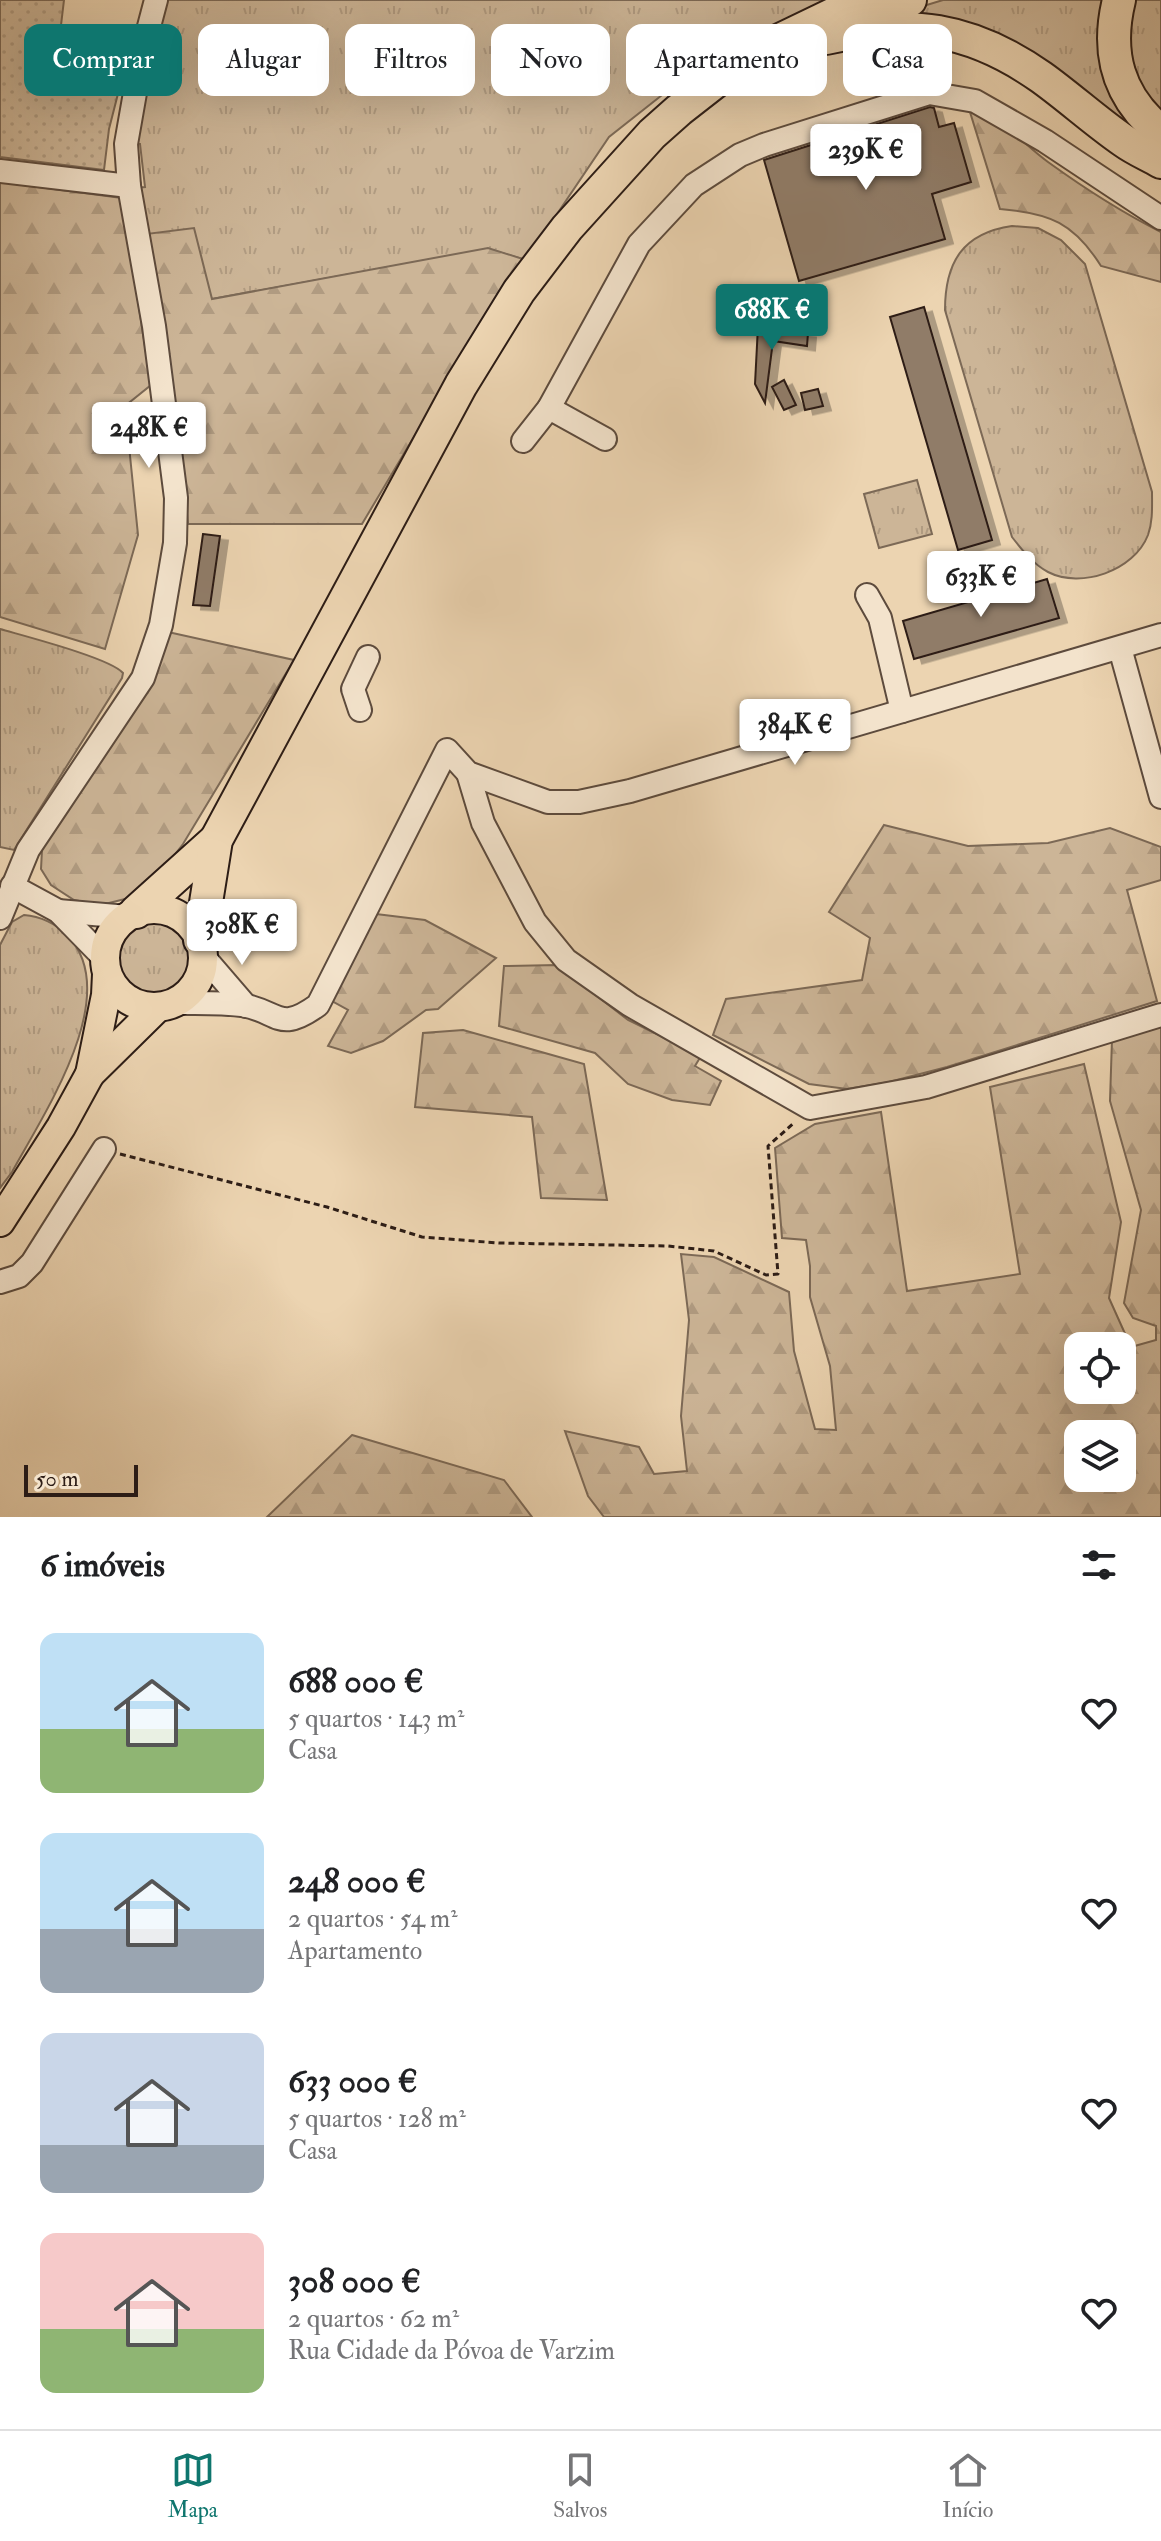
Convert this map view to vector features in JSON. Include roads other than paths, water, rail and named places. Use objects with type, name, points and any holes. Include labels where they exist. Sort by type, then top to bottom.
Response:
[{"type":"highway","points":[[132,914],[216,840],[481,352],[542,260],[610,180],[666,121],[720,78],[801,28],[863,0]]},
{"type":"highway","points":[[827,38],[910,0]]},
{"type":"highway","points":[[1119,0],[1113,30],[1114,56],[1120,79],[1130,100],[1161,132]]},
{"type":"highway","points":[[827,38],[870,30],[907,28],[972,39],[1008,56],[1041,77],[1125,142],[1161,162]]},
{"type":"highway","points":[[610,180],[727,96]]},
{"type":"highway","points":[[202,948],[216,840]]},
{"type":"main road","points":[[0,1222],[61,1127],[90,1074],[106,995],[106,967],[113,933],[132,914],[156,908],[180,917],[192,927],[202,948],[201,971],[195,984],[184,996],[165,1005],[90,1074]]},
{"type":"main road","points":[[106,967],[111,984],[128,1000],[141,1005],[165,1005]]},
{"type":"street","points":[[0,918],[28,850],[143,678],[161,625],[166,598],[175,543],[176,498],[154,326],[129,186],[126,144],[142,53],[156,0]]},
{"type":"street","points":[[523,441],[549,408],[639,244],[694,185],[740,155],[764,145],[929,93],[975,101],[1045,141],[1161,218]]},
{"type":"street","points":[[0,171],[129,186]]},
{"type":"street","points":[[549,408],[605,439]]},
{"type":"street","points":[[867,595],[880,618],[902,711]]},
{"type":"street","points":[[468,773],[548,802],[579,802],[630,791],[1161,635]]},
{"type":"street","points":[[1120,648],[1161,797]]},
{"type":"street","points":[[360,710],[353,689],[368,657]]},
{"type":"street","points":[[165,1005],[217,1003],[246,1006],[279,1020],[301,1017],[318,1005],[447,750],[468,773],[483,823],[535,922],[566,960],[630,1005],[810,1108],[926,1087],[1161,1015]]},
{"type":"street","points":[[12,886],[58,911],[106,967]]},
{"type":"street","points":[[58,911],[132,914]]},
{"type":"street","points":[[202,948],[246,1006]]},
{"type":"street","points":[[0,1282],[19,1276],[32,1263],[104,1149]]}]
